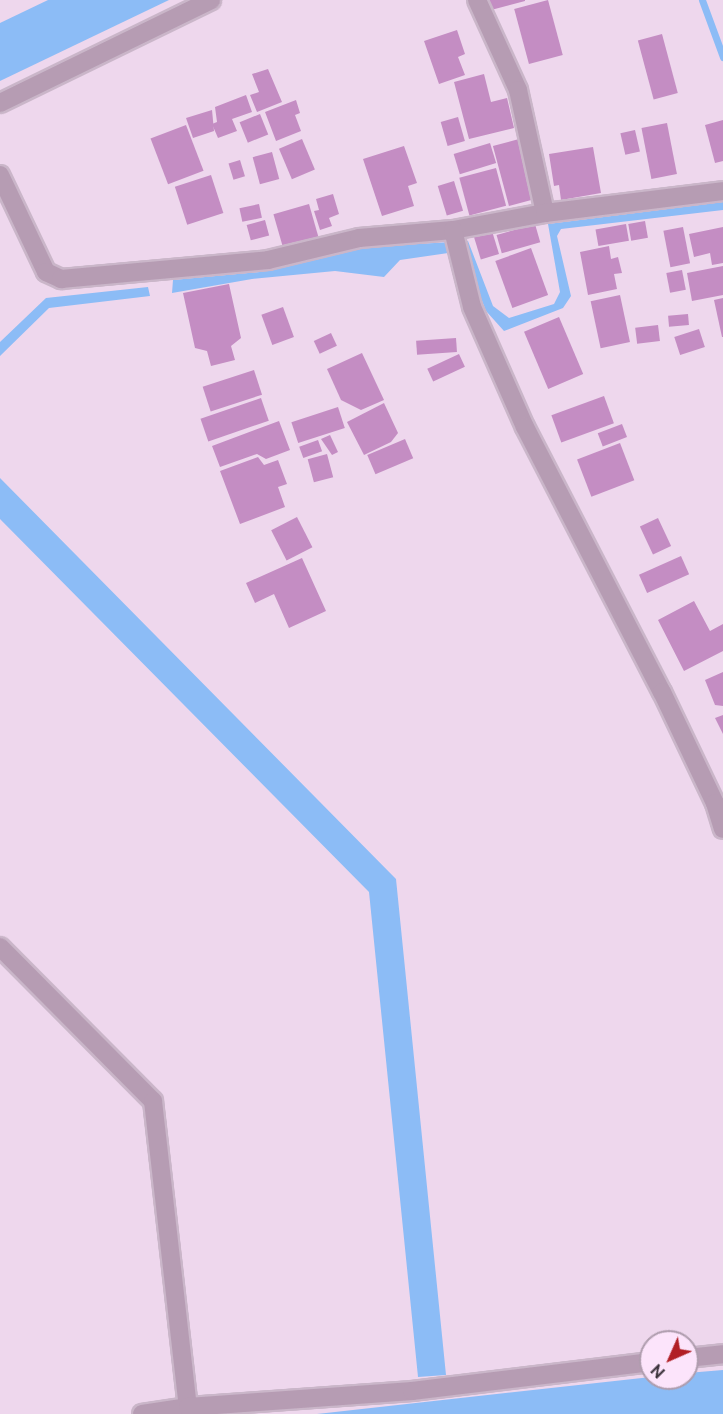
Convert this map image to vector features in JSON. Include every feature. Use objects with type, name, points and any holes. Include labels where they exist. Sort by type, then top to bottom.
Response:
[{"type":"street","points":[[0,103],[211,0]]},
{"type":"street","points":[[477,0],[518,90],[545,213]]},
{"type":"street","points":[[0,176],[46,272],[61,279],[268,260],[359,238],[453,230],[545,213],[723,191]]},
{"type":"street","points":[[453,230],[456,256],[472,307],[525,427],[662,692],[715,803],[723,829]]},
{"type":"street","points":[[0,947],[153,1101],[188,1407]]},
{"type":"street","points":[[699,1357],[723,1354]]},
{"type":"street","points":[[142,1414],[188,1407],[412,1391],[639,1363]]},
{"type":"water","points":[[48,0],[169,0],[0,81],[0,23]]},
{"type":"water","points":[[723,202],[723,210],[561,229],[557,236],[571,296],[563,308],[504,331],[486,311],[462,251],[400,260],[384,277],[335,271],[252,279],[172,293],[173,280],[260,272],[367,247],[468,241],[493,306],[509,318],[554,304],[560,292],[548,224]]},
{"type":"water","points":[[148,287],[150,296],[49,308],[0,356],[0,342],[46,298]]},
{"type":"water","points":[[0,478],[396,879],[446,1375],[418,1377],[369,892],[0,519]]},
{"type":"water","points":[[723,1370],[723,1414],[317,1414],[639,1378],[639,1390],[699,1390],[699,1372]]},
{"type":"building","points":[[488,0],[525,0],[525,1],[491,10]]},
{"type":"building","points":[[548,0],[563,55],[529,64],[514,9]]},
{"type":"building","points":[[457,30],[465,54],[458,57],[465,75],[439,84],[424,41]]},
{"type":"building","points":[[662,34],[678,93],[654,99],[638,40]]},
{"type":"building","points":[[268,69],[282,102],[257,112],[250,95],[259,92],[252,74]]},
{"type":"building","points":[[484,74],[491,102],[507,98],[514,128],[469,139],[454,82]]},
{"type":"building","points":[[246,95],[252,112],[232,119],[237,131],[218,138],[212,124],[217,122],[215,107]]},
{"type":"building","points":[[296,100],[300,113],[295,115],[301,131],[276,141],[265,112]]},
{"type":"building","points":[[212,110],[214,131],[193,138],[186,118]]},
{"type":"building","points":[[260,114],[268,134],[248,143],[240,122]]},
{"type":"building","points":[[458,117],[465,141],[448,146],[441,122]]},
{"type":"building","points":[[723,120],[723,161],[715,163],[705,125]]},
{"type":"building","points":[[667,123],[677,174],[651,179],[641,128]]},
{"type":"building","points":[[186,125],[204,171],[168,184],[151,139]]},
{"type":"building","points":[[635,130],[640,151],[625,155],[620,133]]},
{"type":"building","points":[[302,139],[315,169],[292,179],[279,149]]},
{"type":"building","points":[[519,139],[535,199],[509,206],[493,146]]},
{"type":"building","points":[[490,143],[496,163],[460,174],[454,154]]},
{"type":"building","points":[[404,146],[417,183],[408,186],[414,206],[382,216],[363,159]]},
{"type":"building","points":[[593,147],[601,193],[561,200],[559,185],[554,186],[549,154]]},
{"type":"building","points":[[272,152],[279,179],[260,184],[253,157]]},
{"type":"building","points":[[240,160],[245,176],[233,180],[229,164]]},
{"type":"building","points":[[496,168],[506,206],[469,216],[459,178]]},
{"type":"building","points":[[211,175],[223,213],[187,225],[175,187]]},
{"type":"building","points":[[454,181],[463,211],[447,216],[438,186]]},
{"type":"building","points":[[333,194],[339,214],[329,218],[332,226],[320,230],[314,211],[319,210],[316,199]]},
{"type":"building","points":[[259,204],[262,218],[242,222],[239,208]]},
{"type":"building","points":[[309,204],[319,238],[283,248],[273,214]]},
{"type":"building","points":[[265,220],[269,235],[251,240],[247,225]]},
{"type":"building","points":[[645,221],[648,238],[631,241],[628,224]]},
{"type":"building","points":[[535,224],[540,242],[502,253],[497,235]]},
{"type":"building","points":[[626,224],[629,241],[598,246],[595,229]]},
{"type":"building","points":[[683,227],[690,263],[670,267],[663,231]]},
{"type":"building","points":[[723,227],[723,263],[712,265],[710,253],[694,257],[689,234]]},
{"type":"building","points":[[492,231],[499,254],[481,260],[474,237]]},
{"type":"building","points":[[609,246],[611,259],[618,257],[622,273],[614,274],[617,289],[588,295],[580,252]]},
{"type":"building","points":[[531,248],[548,295],[512,308],[495,261]]},
{"type":"building","points":[[723,266],[723,295],[692,301],[687,273]]},
{"type":"building","points":[[682,270],[686,290],[670,293],[666,273]]},
{"type":"building","points":[[229,284],[241,338],[231,346],[235,360],[211,366],[207,351],[195,348],[183,293]]},
{"type":"building","points":[[620,295],[630,342],[601,348],[591,301]]},
{"type":"building","points":[[723,298],[723,337],[722,337],[714,300]]},
{"type":"building","points":[[283,307],[294,337],[272,345],[261,315]]},
{"type":"building","points":[[688,314],[689,325],[669,327],[668,316]]},
{"type":"building","points":[[559,317],[583,374],[548,389],[524,332]]},
{"type":"building","points":[[658,325],[660,341],[637,344],[635,328]]},
{"type":"building","points":[[699,329],[705,347],[680,355],[674,337]]},
{"type":"building","points":[[331,333],[337,346],[320,354],[314,341]]},
{"type":"building","points":[[456,338],[457,352],[417,355],[416,341]]},
{"type":"building","points":[[362,353],[384,400],[361,410],[341,400],[327,369]]},
{"type":"building","points":[[459,354],[465,367],[433,381],[427,369]]},
{"type":"building","points":[[254,370],[262,395],[211,411],[203,387]]},
{"type":"building","points":[[604,396],[614,423],[561,442],[551,415]]},
{"type":"building","points":[[261,398],[269,421],[208,442],[200,419]]},
{"type":"building","points":[[384,403],[398,433],[391,442],[364,455],[347,422]]},
{"type":"building","points":[[338,407],[345,428],[298,443],[291,422]]},
{"type":"building","points":[[279,421],[290,450],[266,459],[257,454],[220,467],[212,446]]},
{"type":"building","points":[[622,424],[627,437],[603,446],[598,433]]},
{"type":"building","points":[[330,435],[338,452],[332,455],[321,439]]},
{"type":"building","points":[[405,439],[413,458],[375,474],[367,455]]},
{"type":"building","points":[[318,440],[322,451],[303,458],[299,447]]},
{"type":"building","points":[[620,443],[634,480],[591,497],[577,459]]},
{"type":"building","points":[[327,454],[333,477],[314,482],[308,459]]},
{"type":"building","points":[[258,457],[264,465],[278,460],[287,484],[278,487],[285,507],[240,524],[220,471]]},
{"type":"building","points":[[297,517],[312,547],[287,560],[271,530]]},
{"type":"building","points":[[658,518],[671,546],[653,555],[640,526]]},
{"type":"building","points":[[681,556],[689,574],[647,593],[639,575]]},
{"type":"building","points":[[302,558],[326,611],[289,628],[274,594],[255,603],[246,583]]},
{"type":"building","points":[[694,601],[710,631],[723,624],[723,651],[684,671],[658,620]]},
{"type":"building","points":[[723,672],[723,706],[715,705],[705,680]]},
{"type":"building","points":[[723,715],[723,734],[715,718]]},
{"type":"waterway","points":[[702,0],[723,57]]}]
